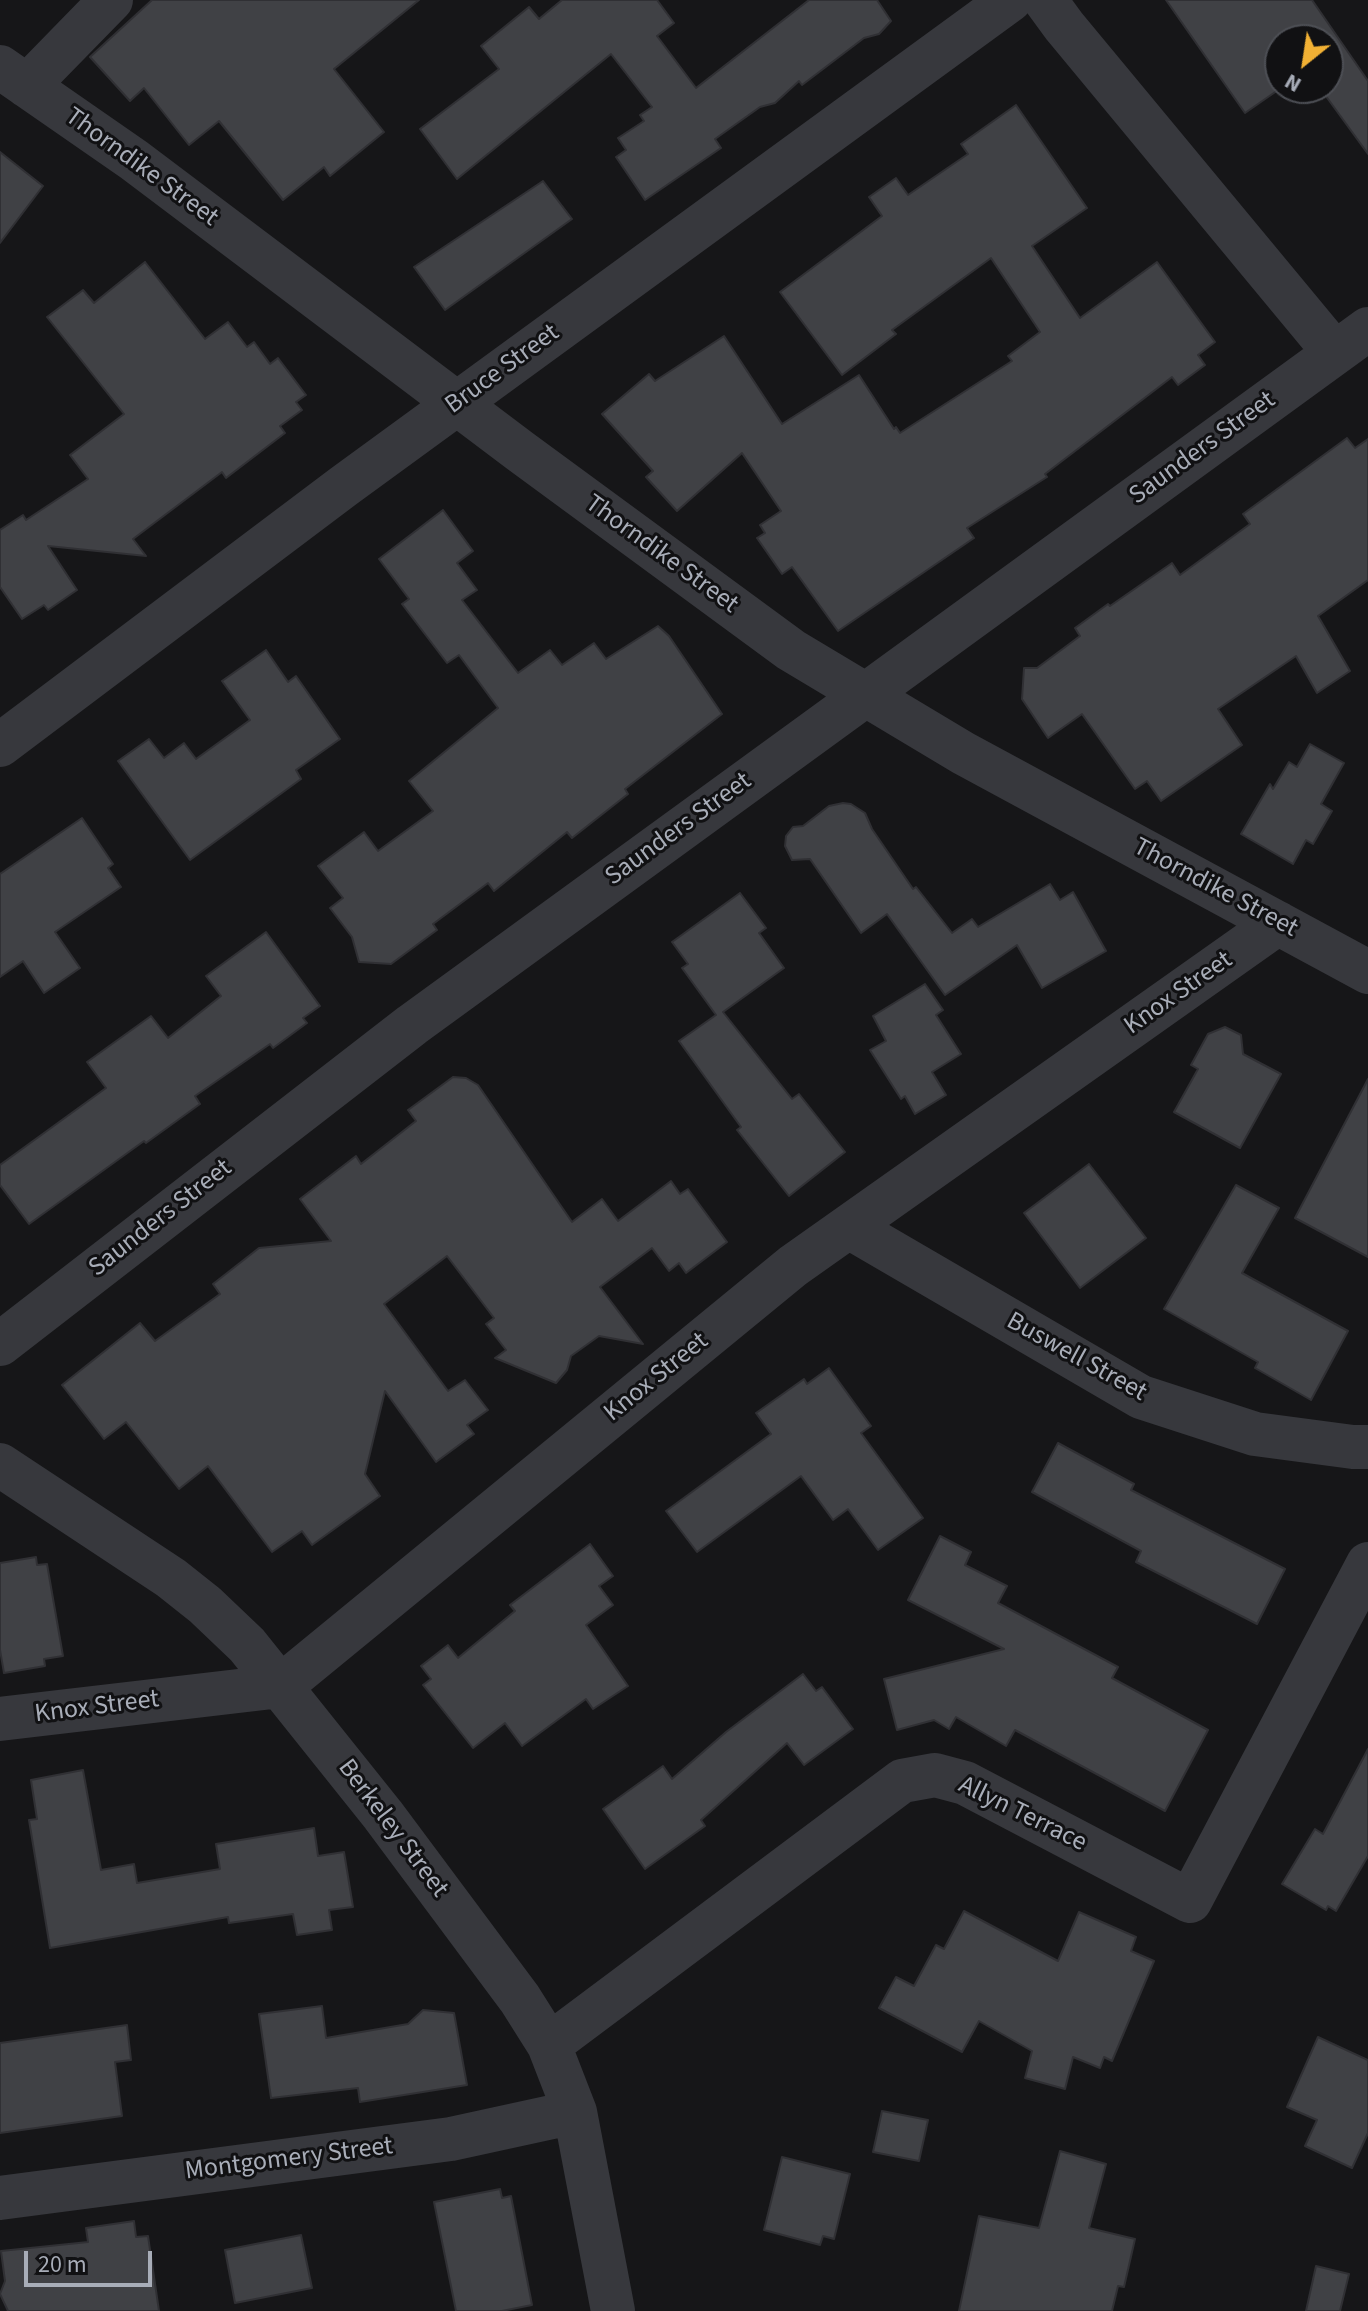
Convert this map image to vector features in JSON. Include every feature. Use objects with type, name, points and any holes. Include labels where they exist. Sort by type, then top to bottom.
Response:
[{"type":"street","points":[[14,76],[111,0]]},
{"type":"street","name":"Bruce Street","points":[[0,745],[457,404],[1010,0]]},
{"type":"street","points":[[1045,0],[1064,26],[1351,341]]},
{"type":"street","name":"Thorndike Street","points":[[14,76],[134,160],[457,404],[791,650],[963,753],[1368,972]]},
{"type":"street","name":"Saunders Street","points":[[0,1344],[412,1025],[1351,341]]},
{"type":"street","name":"Knox Street","points":[[0,1719],[281,1686],[793,1266],[1278,923]]},
{"type":"street","name":"Buswell Street","points":[[849,1227],[1141,1397],[1255,1434],[1368,1447]]},
{"type":"street","name":"Berkeley Street","points":[[0,1465],[171,1578],[247,1645],[383,1815],[520,1999],[549,2045],[575,2112],[613,2311]]},
{"type":"street","name":"Allyn Terrace","points":[[549,2045],[902,1781],[935,1775],[965,1783],[1190,1901],[1368,1564]]},
{"type":"street","name":"Montgomery Street","points":[[0,2198],[451,2139],[575,2112]]},
{"type":"building","points":[[152,0],[419,0],[334,69],[384,132],[330,176],[324,167],[283,200],[219,121],[189,145],[144,88],[130,101],[90,57]]},
{"type":"building","points":[[562,0],[657,0],[674,23],[657,36],[696,88],[809,0],[877,0],[891,21],[879,34],[864,38],[802,85],[799,81],[775,103],[760,107],[715,139],[721,148],[645,200],[616,157],[626,150],[618,138],[644,121],[640,115],[652,107],[611,54],[457,179],[420,129],[499,69],[481,46],[529,7],[539,19]]},
{"type":"building","points":[[1166,0],[1312,0],[1329,24],[1264,24],[1264,100],[1245,113]]},
{"type":"building","points":[[1344,46],[1368,81],[1368,154],[1332,104],[1344,104]]},
{"type":"building","points":[[1016,105],[1087,208],[1032,246],[1080,318],[1157,262],[1215,342],[1198,355],[1205,365],[1178,385],[1172,377],[1045,474],[1047,477],[967,528],[974,538],[838,631],[792,567],[782,574],[757,538],[765,533],[760,525],[781,511],[742,453],[677,511],[646,477],[653,471],[602,414],[649,374],[655,381],[724,336],[782,424],[859,375],[894,429],[896,427],[900,433],[1012,361],[1008,356],[1040,332],[991,258],[892,330],[896,334],[842,375],[780,292],[882,216],[869,197],[896,178],[908,195],[968,154],[961,144]]},
{"type":"building","points":[[0,152],[43,186],[0,243]]},
{"type":"building","points":[[543,181],[572,219],[445,310],[414,267]]},
{"type":"building","points":[[145,262],[205,339],[228,322],[247,347],[254,342],[270,364],[278,358],[306,395],[296,402],[302,410],[280,426],[285,433],[226,478],[222,472],[133,539],[146,556],[48,546],[77,590],[48,610],[44,605],[22,619],[0,587],[0,530],[23,515],[26,520],[88,479],[70,455],[124,414],[47,317],[83,290],[94,303]]},
{"type":"building","points":[[1347,438],[1355,448],[1368,439],[1368,580],[1318,616],[1350,671],[1317,693],[1296,656],[1218,709],[1242,745],[1161,801],[1147,781],[1135,789],[1082,714],[1048,738],[1022,699],[1024,668],[1037,668],[1080,636],[1075,628],[1172,563],[1180,575],[1250,524],[1243,514]]},
{"type":"building","points":[[443,510],[473,551],[457,563],[477,590],[462,600],[518,673],[550,650],[562,665],[594,643],[606,659],[658,626],[669,636],[722,714],[625,789],[628,794],[572,838],[567,832],[494,891],[488,883],[433,924],[437,930],[391,964],[359,962],[352,937],[330,908],[343,898],[318,866],[364,832],[378,851],[433,811],[409,781],[498,708],[459,655],[447,663],[402,604],[409,599],[379,559]]},
{"type":"building","points":[[266,650],[288,682],[296,676],[340,739],[296,770],[301,779],[190,860],[118,761],[149,739],[164,758],[184,743],[196,759],[250,720],[222,681]]},
{"type":"building","points":[[1310,744],[1344,763],[1321,804],[1332,811],[1313,844],[1306,840],[1293,864],[1241,834],[1270,784],[1273,789],[1289,762],[1297,767]]},
{"type":"building","points":[[851,804],[865,813],[872,829],[913,889],[916,887],[952,933],[972,919],[978,927],[1050,884],[1060,900],[1073,892],[1106,951],[1042,988],[1017,945],[945,995],[887,914],[861,933],[810,859],[792,860],[785,846],[786,836],[793,827],[803,826],[829,806]]},
{"type":"building","points":[[82,818],[113,864],[108,868],[121,887],[55,932],[80,968],[44,993],[23,961],[0,977],[0,874]]},
{"type":"building","points":[[740,893],[766,928],[759,933],[784,968],[723,1012],[792,1099],[799,1094],[845,1152],[789,1196],[737,1130],[741,1127],[679,1041],[716,1015],[682,968],[688,964],[672,942]]},
{"type":"building","points":[[266,932],[320,1006],[303,1018],[307,1023],[273,1048],[270,1044],[195,1096],[200,1104],[29,1224],[0,1185],[0,1165],[106,1088],[87,1062],[151,1016],[168,1038],[221,996],[206,976]]},
{"type":"building","points":[[925,984],[943,1010],[936,1015],[961,1054],[932,1072],[946,1095],[915,1114],[905,1096],[901,1099],[870,1050],[886,1041],[873,1016]]},
{"type":"building","points":[[1225,1027],[1241,1035],[1243,1054],[1281,1074],[1240,1148],[1174,1112],[1198,1069],[1191,1065],[1208,1034]]},
{"type":"building","points":[[453,1077],[466,1078],[478,1085],[572,1222],[602,1199],[618,1221],[671,1181],[680,1194],[688,1189],[727,1242],[686,1273],[679,1263],[669,1271],[652,1248],[600,1287],[643,1344],[599,1336],[571,1356],[567,1370],[556,1383],[495,1358],[506,1350],[486,1324],[494,1318],[447,1256],[384,1304],[448,1391],[465,1380],[488,1410],[467,1425],[474,1434],[436,1462],[385,1391],[365,1474],[380,1496],[312,1545],[302,1531],[272,1552],[208,1466],[179,1489],[126,1422],[104,1439],[62,1385],[140,1323],[155,1341],[220,1294],[213,1284],[259,1248],[331,1241],[300,1199],[356,1156],[361,1164],[416,1121],[408,1110]]},
{"type":"building","points":[[1368,1079],[1368,1257],[1295,1218]]},
{"type":"building","points":[[1089,1164],[1146,1238],[1080,1288],[1024,1213]]},
{"type":"building","points":[[1236,1185],[1279,1208],[1242,1273],[1348,1331],[1311,1400],[1255,1368],[1258,1362],[1164,1309]]},
{"type":"building","points":[[829,1368],[871,1426],[861,1433],[923,1518],[878,1550],[848,1509],[833,1520],[801,1476],[697,1552],[666,1511],[771,1434],[756,1413],[804,1379],[807,1384]]},
{"type":"building","points":[[1058,1443],[1134,1484],[1131,1490],[1285,1569],[1257,1624],[1136,1562],[1141,1551],[1032,1492]]},
{"type":"building","points":[[940,1536],[971,1552],[965,1565],[1007,1586],[998,1603],[1118,1667],[1112,1678],[1208,1730],[1165,1811],[1015,1730],[1006,1746],[956,1717],[949,1729],[934,1720],[897,1730],[884,1679],[1004,1649],[908,1600]]},
{"type":"building","points":[[590,1544],[613,1576],[599,1586],[613,1605],[586,1625],[628,1686],[593,1709],[586,1699],[522,1746],[505,1723],[473,1748],[423,1685],[431,1679],[421,1666],[448,1645],[458,1658],[515,1611],[510,1605]]},
{"type":"building","points":[[36,1557],[37,1565],[47,1564],[63,1656],[44,1659],[45,1666],[4,1673],[0,1650],[0,1563]]},
{"type":"building","points":[[803,1674],[816,1691],[822,1687],[853,1729],[804,1765],[787,1743],[701,1820],[705,1826],[645,1869],[603,1809],[663,1766],[672,1779],[726,1732]]},
{"type":"building","points":[[1368,1749],[1368,1856],[1336,1911],[1328,1906],[1326,1910],[1282,1884],[1315,1829],[1323,1834]]},
{"type":"building","points":[[83,1770],[101,1870],[134,1864],[137,1883],[220,1869],[216,1844],[314,1828],[318,1856],[344,1852],[353,1907],[329,1910],[332,1930],[297,1935],[293,1914],[229,1923],[228,1917],[50,1948],[29,1820],[37,1819],[31,1780]]},
{"type":"building","points":[[964,1911],[1058,1961],[1079,1912],[1136,1937],[1131,1951],[1154,1961],[1112,2061],[1104,2057],[1100,2068],[1073,2057],[1065,2089],[1025,2078],[1032,2051],[979,2021],[962,2052],[879,2008],[896,1977],[914,1986],[936,1945],[944,1949]]},
{"type":"building","points":[[322,2006],[326,2038],[408,2024],[423,2010],[454,2013],[467,2085],[360,2102],[358,2088],[271,2098],[259,2014]]},
{"type":"building","points":[[127,2025],[131,2060],[115,2062],[122,2116],[0,2133],[0,2043]]},
{"type":"building","points":[[1318,2037],[1368,2060],[1368,2133],[1352,2168],[1305,2146],[1317,2120],[1287,2107]]},
{"type":"building","points":[[882,2111],[928,2120],[919,2161],[873,2152]]},
{"type":"building","points":[[1060,2151],[1106,2164],[1089,2228],[1135,2239],[1124,2287],[1118,2286],[1112,2311],[959,2311],[979,2216],[1039,2228]]},
{"type":"building","points":[[782,2157],[850,2174],[834,2239],[823,2236],[820,2245],[764,2230]]},
{"type":"building","points":[[500,2189],[502,2198],[511,2196],[532,2305],[502,2311],[456,2311],[434,2202]]},
{"type":"building","points":[[134,2221],[136,2237],[148,2236],[159,2311],[8,2311],[0,2294],[5,2281],[1,2251],[88,2242],[86,2228]]},
{"type":"building","points":[[301,2235],[312,2288],[235,2303],[225,2250]]},
{"type":"building","points":[[1316,2266],[1349,2274],[1340,2311],[1306,2311]]}]
